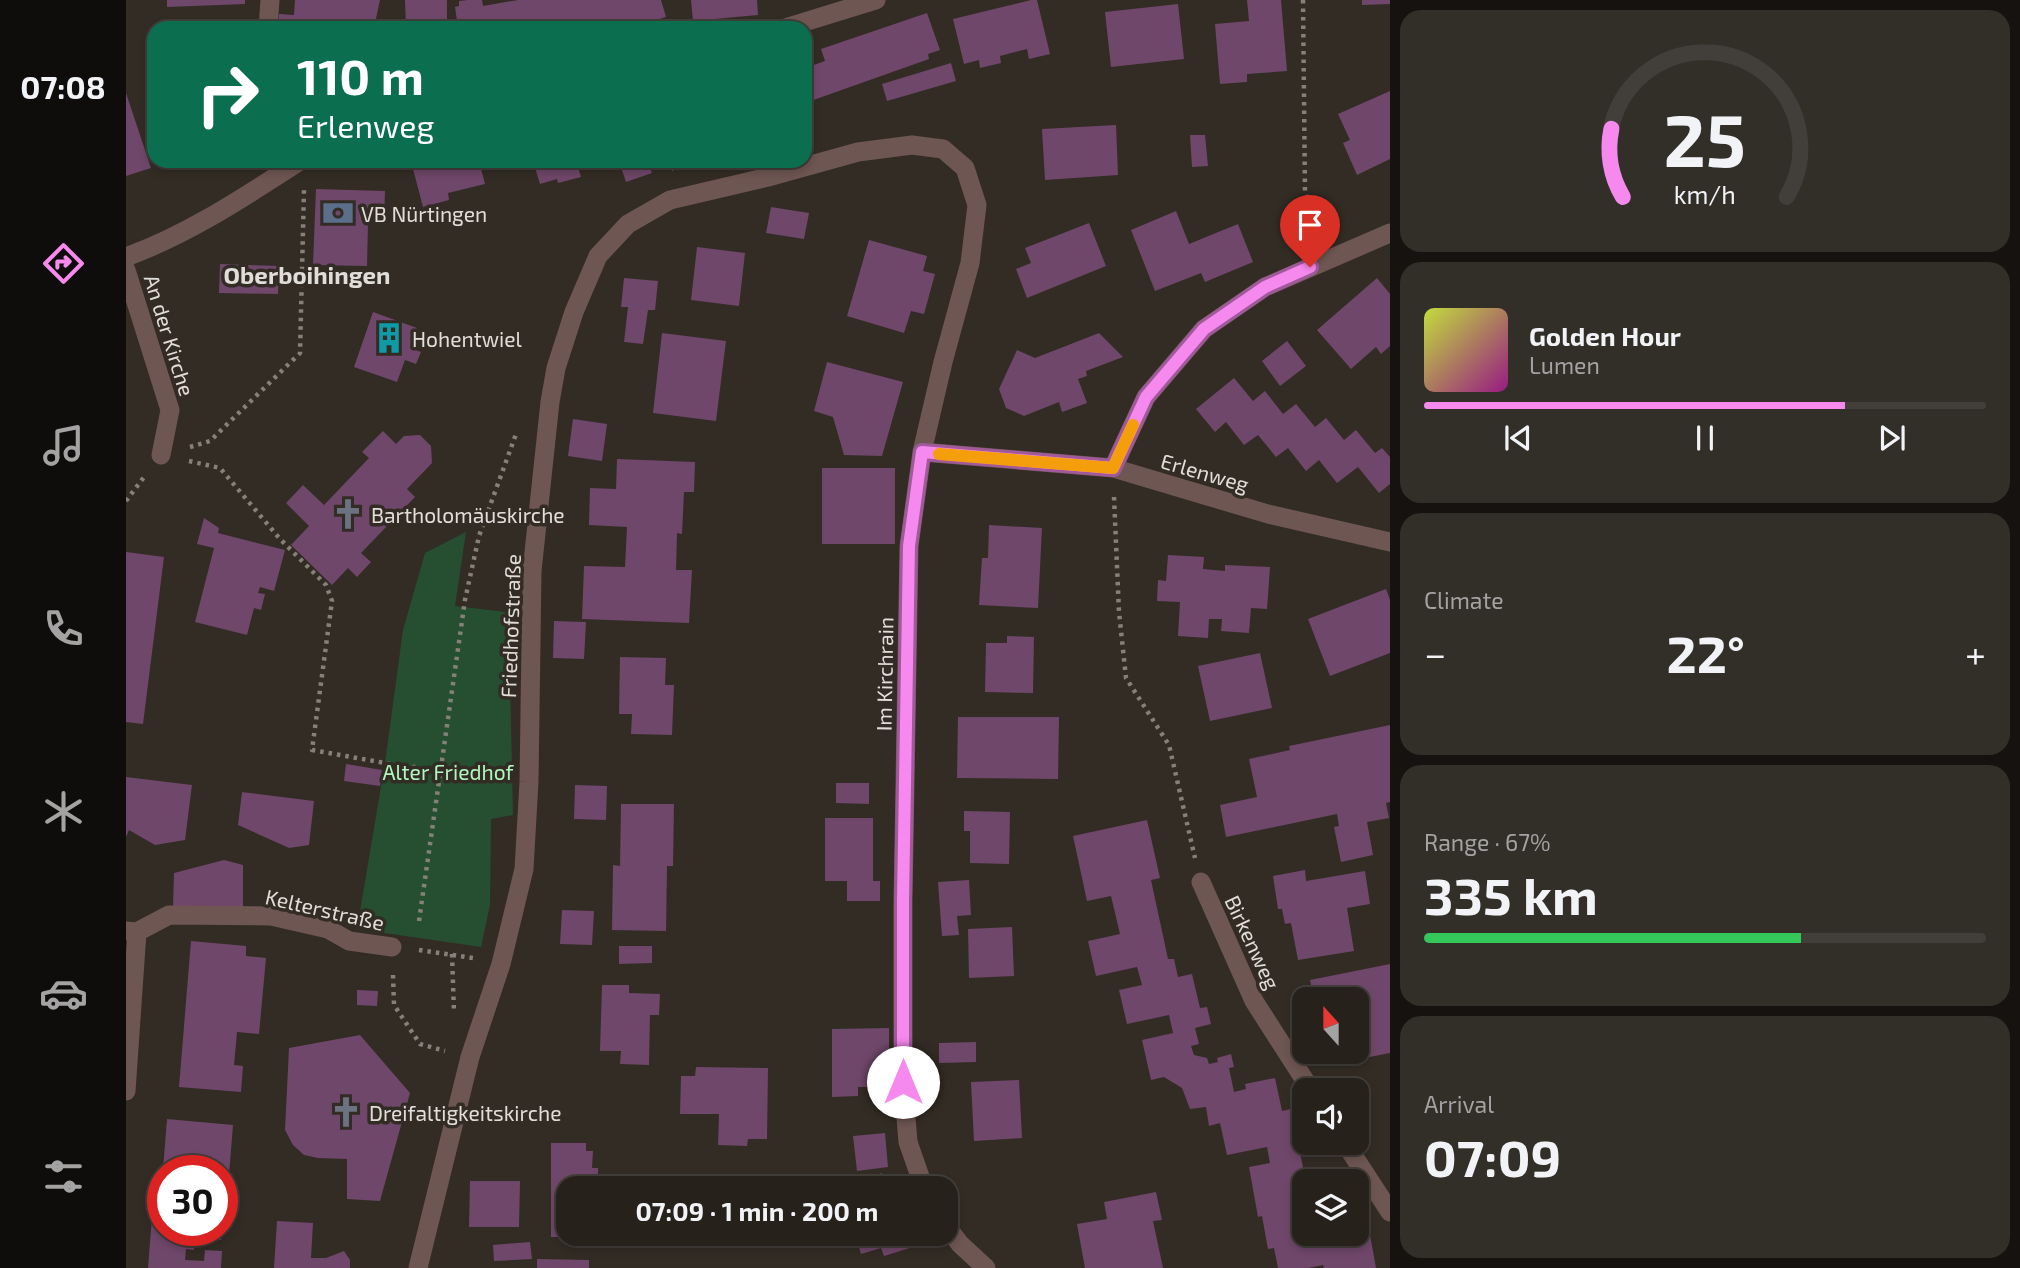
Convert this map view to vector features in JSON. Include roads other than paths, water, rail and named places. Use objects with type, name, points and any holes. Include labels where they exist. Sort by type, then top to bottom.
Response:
[{"type":"street","points":[[268,21],[270,0]]},
{"type":"street","points":[[808,21],[876,0]]},
{"type":"street","name":"Friedhofstraße","points":[[812,165],[858,152],[912,145],[943,149],[965,168]]},
{"type":"street","points":[[126,257],[162,243],[217,214],[280,168]]},
{"type":"street","name":"Friedhofstraße","points":[[418,1268],[470,1057],[501,964],[524,869],[529,782],[532,571],[550,402],[556,368],[574,312],[598,256],[628,224],[670,200],[800,168]]},
{"type":"street","name":"Im Kirchrain","points":[[920,1176],[908,1142],[903,1054],[909,546],[922,452],[970,263],[977,205],[965,168]]},
{"type":"street","points":[[1113,468],[1146,397],[1204,329],[1265,287],[1390,233]]},
{"type":"street","name":"An der Kirche","points":[[126,270],[170,411],[160,455]]},
{"type":"street","name":"Erlenweg","points":[[922,452],[1113,468],[1268,514],[1390,542]]},
{"type":"street","name":"Birkenweg","points":[[1200,882],[1254,1001],[1303,1078]]},
{"type":"street","name":"Kelterstraße","points":[[131,932],[169,915],[271,916],[328,929],[349,941],[393,947]]},
{"type":"street","points":[[126,1091],[131,932]]},
{"type":"street","points":[[1353,1155],[1390,1212]]},
{"type":"street","points":[[958,1241],[986,1268]]},
{"type":"place","name":"VB Nürtingen","points":[[338,213]]},
{"type":"place","name":"Hohentwiel","points":[[389,338]]},
{"type":"place","name":"Bartholomäuskirche","points":[[348,514]]},
{"type":"place","name":"Dreifaltigkeitskirche","points":[[346,1112]]},
{"type":"district","name":"Oberboihingen","points":[[307,274]]},
{"type":"park label","name":"Alter Friedhof","points":[[448,771]]}]
